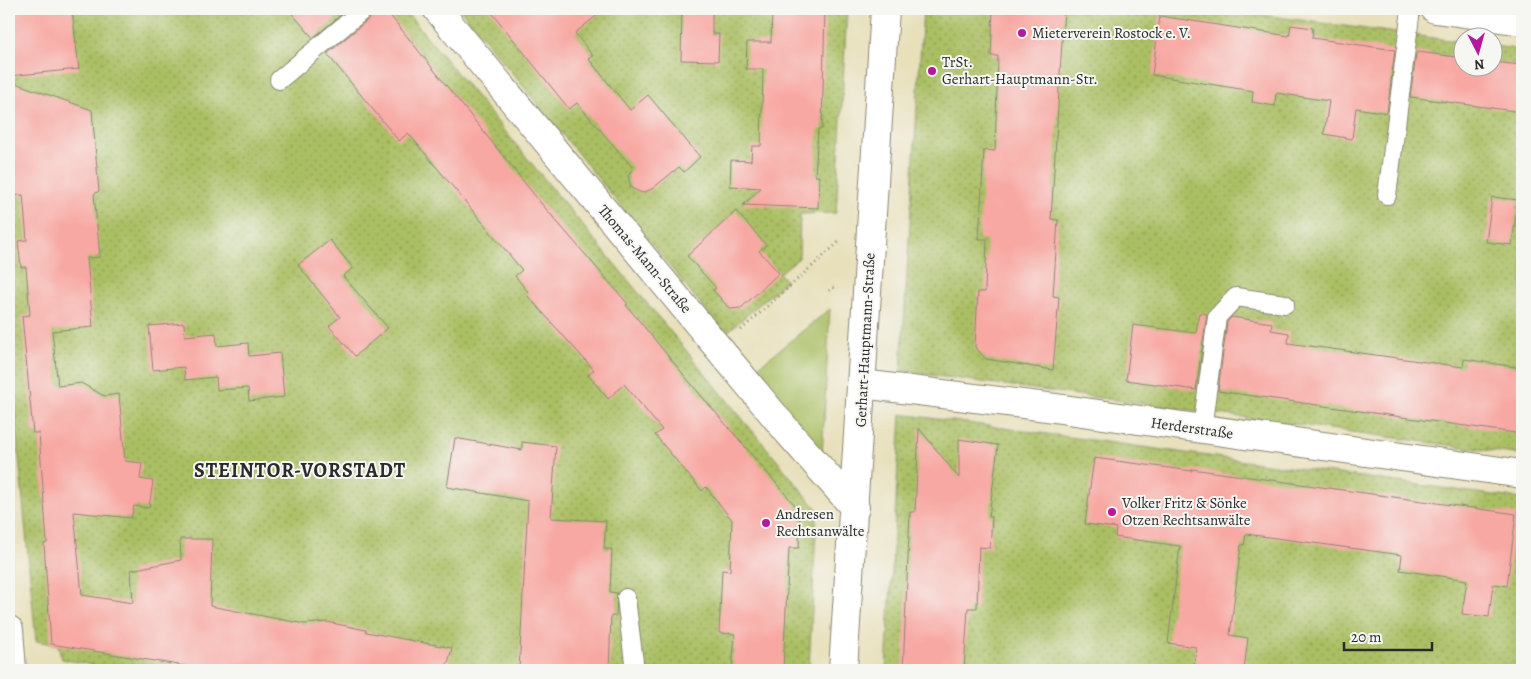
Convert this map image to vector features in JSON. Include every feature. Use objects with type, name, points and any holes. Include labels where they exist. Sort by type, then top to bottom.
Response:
[{"type":"street","name":"Thomas-Mann-Straße","points":[[437,9],[788,432],[855,508]]},
{"type":"street","name":"Gerhart-Hauptmann-Straße","points":[[843,670],[855,508],[885,9]]},
{"type":"street","points":[[1435,9],[1522,21]]},
{"type":"street","name":"Herderstraße","points":[[862,384],[1522,474]]},
{"type":"street","points":[[9,630],[12,670]]},
{"type":"lane","points":[[279,80],[364,9]]},
{"type":"lane","points":[[1387,195],[1411,9]]},
{"type":"lane","points":[[1202,429],[1217,317],[1236,297],[1284,304]]},
{"type":"lane","points":[[626,598],[635,670]]},
{"type":"path","points":[[720,349],[840,242]]},
{"type":"path","points":[[829,291],[837,285]]},
{"type":"green space","points":[[9,9],[404,9],[817,509],[809,670],[116,670],[62,659],[58,645],[36,641],[9,351]]},
{"type":"green space","points":[[460,9],[847,9],[836,213],[800,214],[799,258],[779,273],[786,281],[725,334]]},
{"type":"green space","points":[[923,9],[1218,9],[1454,41],[1454,78],[1504,78],[1504,47],[1522,50],[1522,455],[901,371]]},
{"type":"green space","points":[[830,309],[822,455],[758,377],[759,366]]},
{"type":"green space","points":[[901,414],[1522,499],[1522,670],[886,670]]},
{"type":"building","points":[[9,9],[72,9],[79,69],[9,76]]},
{"type":"building","points":[[288,9],[348,9],[313,38]]},
{"type":"building","points":[[374,9],[385,9],[540,202],[628,304],[626,305],[693,386],[800,511],[799,548],[789,548],[783,670],[732,670],[735,634],[719,633],[722,570],[730,571],[732,520],[706,487],[702,491],[655,435],[662,430],[624,384],[608,399],[588,375],[594,370],[527,295],[529,293],[515,276],[522,270],[408,133],[399,141],[327,54],[371,17]]},
{"type":"building","points":[[489,9],[605,9],[575,33],[593,56],[588,58],[630,110],[648,95],[700,157],[684,172],[679,167],[652,189],[642,193],[631,188],[628,176],[633,168],[577,103],[569,109]]},
{"type":"building","points":[[682,9],[712,9],[712,34],[719,34],[718,61],[681,60]]},
{"type":"building","points":[[772,9],[825,9],[822,129],[818,129],[815,176],[819,176],[818,208],[743,205],[761,188],[730,186],[731,160],[751,161],[752,146],[761,146],[763,69],[746,69],[747,42],[771,42]]},
{"type":"building","points":[[993,9],[1064,9],[1051,219],[1058,220],[1053,296],[1059,297],[1053,370],[986,359],[975,347],[978,292],[985,292],[987,239],[979,239],[984,150],[995,151],[998,56],[991,56]]},
{"type":"building","points":[[1160,16],[1289,36],[1291,25],[1313,28],[1312,38],[1395,50],[1387,113],[1356,108],[1352,139],[1324,134],[1329,101],[1276,93],[1275,106],[1252,102],[1253,91],[1152,75]]},
{"type":"building","points":[[1418,52],[1454,57],[1454,78],[1504,78],[1504,63],[1522,65],[1522,112],[1410,97],[1416,54]]},
{"type":"building","points":[[9,81],[92,110],[99,191],[94,194],[100,257],[87,258],[93,327],[52,331],[58,386],[81,383],[104,396],[119,394],[125,461],[142,463],[140,479],[153,481],[149,508],[134,506],[131,518],[74,512],[82,595],[133,603],[131,570],[181,560],[180,539],[212,539],[210,606],[305,624],[327,622],[366,630],[366,632],[452,648],[446,670],[209,670],[51,644],[44,544],[47,543],[39,433],[33,433],[22,316],[30,315],[26,267],[21,267],[18,241],[27,240],[23,195],[11,196],[9,179]]},
{"type":"building","points":[[1492,197],[1518,200],[1512,245],[1486,242]]},
{"type":"building","points":[[736,211],[766,245],[759,251],[779,273],[741,308],[730,309],[713,290],[716,288],[687,256]]},
{"type":"building","points":[[330,240],[353,268],[343,276],[388,328],[355,356],[329,326],[340,317],[298,265]]},
{"type":"building","points":[[1199,313],[1207,314],[1196,390],[1126,380],[1133,325],[1196,333]]},
{"type":"building","points":[[1231,317],[1272,323],[1271,330],[1289,333],[1288,343],[1463,367],[1464,359],[1522,368],[1522,434],[1218,391],[1227,322]]},
{"type":"building","points":[[184,323],[185,336],[216,333],[217,346],[248,343],[249,356],[280,353],[284,397],[249,401],[248,388],[217,390],[216,377],[185,380],[184,367],[153,370],[149,326]]},
{"type":"building","points":[[919,428],[959,478],[959,439],[998,445],[989,517],[992,517],[990,548],[979,547],[977,608],[968,608],[964,670],[903,670],[910,512],[915,512]]},
{"type":"building","points":[[455,438],[522,450],[522,442],[556,446],[551,518],[606,521],[604,549],[612,549],[610,592],[617,593],[616,616],[611,616],[609,670],[519,670],[528,501],[447,487]]},
{"type":"building","points":[[1094,458],[1192,471],[1192,469],[1516,514],[1507,586],[1493,584],[1489,617],[1462,614],[1467,580],[1400,570],[1402,555],[1246,534],[1244,545],[1241,545],[1230,635],[1248,638],[1244,670],[1194,668],[1196,647],[1168,643],[1180,546],[1115,537],[1116,528],[1085,524]]},
{"type":"place","name":"Mieterverein Rostock e. V.","points":[[1022,33]]},
{"type":"place","name":"TrSt. Gerhart-Hauptmann-Str.","points":[[932,71]]},
{"type":"place","name":"Volker Fritz & Sönke Otzen Rechtsanwälte","points":[[1112,512]]},
{"type":"place","name":"Andresen Rechtsanwälte","points":[[766,523]]},
{"type":"district","name":"STEINTOR-VORSTADT","points":[[300,470]]}]
